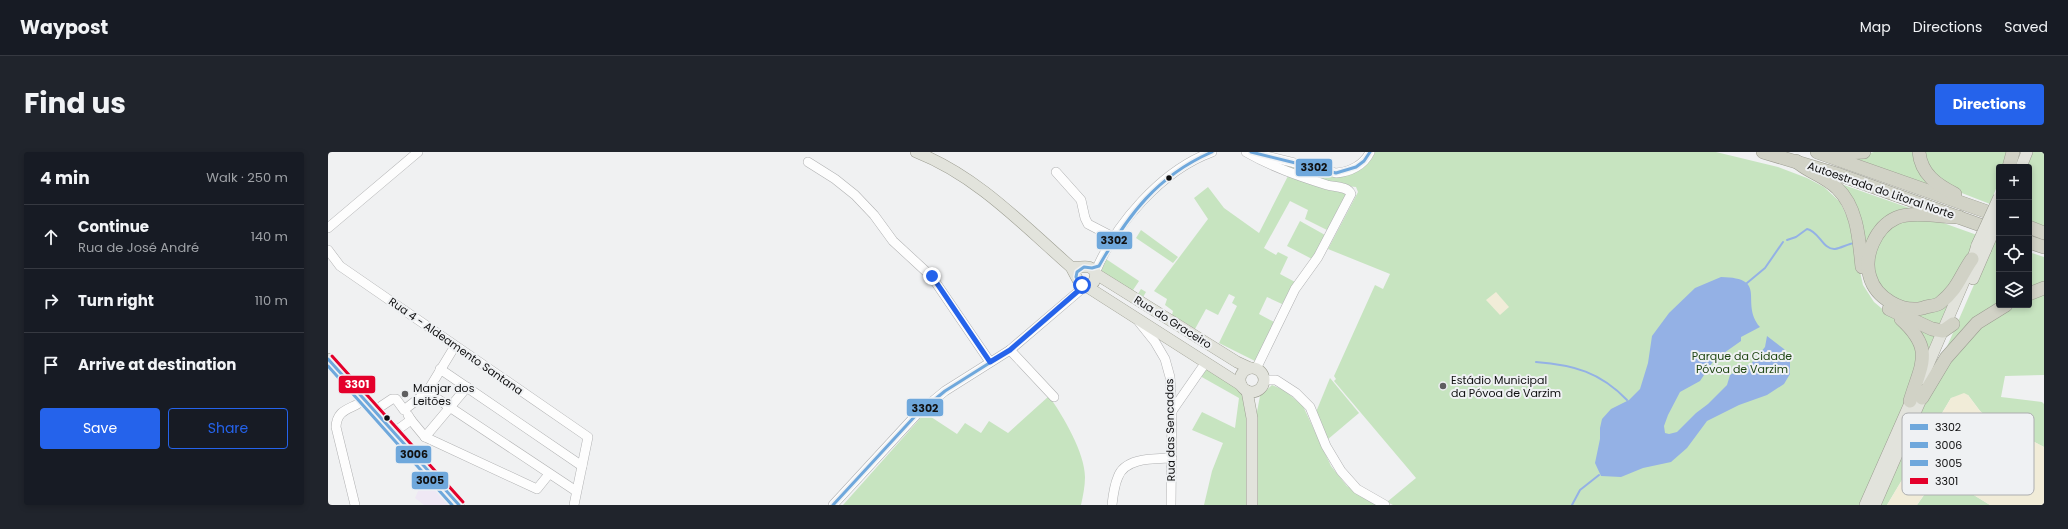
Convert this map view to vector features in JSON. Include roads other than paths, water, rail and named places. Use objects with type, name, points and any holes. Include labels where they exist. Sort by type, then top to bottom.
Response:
[{"type":"highway","name":"Autoestrada do Litoral Norte","points":[[1763,152],[1840,175],[1996,230]]},
{"type":"highway","name":"Autoestrada do Litoral Norte","points":[[1817,152],[1977,208],[1996,217]]},
{"type":"highway","points":[[1835,152],[1844,154],[1864,152]]},
{"type":"highway","points":[[1919,152],[1924,169],[1931,178],[1940,186],[1977,208]]},
{"type":"highway","points":[[2010,164],[2012,152]]},
{"type":"highway","points":[[1796,161],[1805,170],[1822,177],[1837,188],[1849,204],[1858,229],[1863,277],[1869,289],[1876,298],[1896,313],[1917,335],[1922,349],[1922,366],[1916,400]]},
{"type":"highway","points":[[1959,217],[1924,214],[1896,218],[1878,232],[1869,254],[1870,277],[1879,293],[1895,305],[1916,309],[1939,304],[1957,286],[1972,259]]},
{"type":"highway","points":[[2032,228],[2044,232]]},
{"type":"highway","points":[[2032,243],[2044,247]]},
{"type":"highway","points":[[2032,293],[2044,288]]},
{"type":"highway","points":[[1916,400],[1946,358],[1977,323],[2001,308]]},
{"type":"highway","points":[[1896,313],[1932,329],[1948,327]]},
{"type":"main road","points":[[916,152],[968,179],[996,200],[1087,276],[1112,304],[1206,362],[1244,388],[1254,392],[1262,385]]},
{"type":"main road","points":[[2015,164],[2020,152]]},
{"type":"main road","points":[[2021,164],[2027,152]]},
{"type":"main road","points":[[1948,327],[1982,247],[1998,200]]},
{"type":"main road","points":[[1910,413],[1927,381],[1972,259],[1982,247],[1996,223]]},
{"type":"main road","name":"Rua do Graceiro","points":[[1087,276],[1121,289],[1237,362],[1253,369]]},
{"type":"main road","points":[[1112,304],[1121,300],[1123,295],[1121,289]]},
{"type":"main road","points":[[328,359],[459,505]]},
{"type":"main road","points":[[1252,418],[1262,385],[1262,373],[1253,369],[1242,374],[1252,418],[1252,505]]},
{"type":"main road","points":[[1911,413],[1916,400]]},
{"type":"main road","points":[[1865,505],[1902,429]]},
{"type":"main road","points":[[1875,505],[1902,436]]},
{"type":"street","points":[[328,228],[418,152]]},
{"type":"street","points":[[834,505],[917,414],[945,390],[1010,350],[1087,276],[1131,213],[1160,185],[1180,169],[1212,152]]},
{"type":"street","points":[[1246,152],[1275,167],[1329,186],[1347,189],[1351,194],[1315,262],[1294,289],[1253,369]]},
{"type":"street","points":[[1251,152],[1336,173],[1347,171],[1356,167],[1366,159],[1370,152]]},
{"type":"street","points":[[808,162],[835,179],[855,195],[874,215],[893,241],[932,276],[990,362]]},
{"type":"street","points":[[1056,172],[1081,200],[1088,224],[1115,238]]},
{"type":"street","name":"Rua 4 - Aldeamento Santana","points":[[328,250],[340,266],[588,437],[582,466]]},
{"type":"street","name":"Rua das Sencadas","points":[[1135,318],[1155,342],[1165,359],[1170,377],[1172,411],[1171,505]]},
{"type":"street","points":[[404,410],[426,392],[455,346]]},
{"type":"street","points":[[1010,350],[1054,397]]},
{"type":"street","points":[[1172,411],[1206,362]]},
{"type":"street","points":[[440,369],[582,466],[574,505]]},
{"type":"street","points":[[1262,385],[1276,380],[1296,393],[1310,407],[1326,446],[1341,471],[1357,489],[1385,505]]},
{"type":"street","points":[[425,437],[467,387]]},
{"type":"street","points":[[426,392],[576,491]]},
{"type":"street","points":[[374,411],[392,399],[396,399],[425,437],[537,489],[550,474]]},
{"type":"street","points":[[355,505],[336,427],[337,418],[342,411],[356,406],[364,400]]},
{"type":"street","points":[[393,433],[411,420]]},
{"type":"street","points":[[1112,505],[1118,476],[1125,468],[1145,459],[1172,458]]},
{"type":"water","points":[[1721,277],[1736,278],[1745,282],[1749,287],[1754,318],[1760,327],[1741,337],[1741,341],[1714,360],[1700,381],[1680,392],[1668,415],[1664,426],[1665,433],[1669,434],[1677,432],[1727,385],[1730,375],[1745,366],[1750,365],[1765,347],[1767,336],[1784,349],[1790,359],[1790,374],[1784,384],[1767,395],[1739,405],[1707,421],[1687,448],[1671,462],[1643,468],[1621,477],[1601,476],[1595,463],[1602,419],[1611,409],[1629,400],[1640,389],[1648,363],[1652,336],[1669,313],[1695,288]]},
{"type":"waterway","points":[[1787,240],[1796,237],[1807,229],[1815,233],[1824,244],[1831,249],[1854,243]]},
{"type":"waterway","points":[[1747,283],[1765,268],[1783,242]]},
{"type":"waterway","points":[[1536,362],[1562,365],[1596,376],[1617,390],[1627,400]]},
{"type":"waterway","points":[[1572,505],[1580,490],[1599,475]]},
{"type":"place","name":"Estádio Municipal da Póvoa de Varzim","points":[[1443,386]]},
{"type":"place","name":"Manjar dos Leitões","points":[[405,394]]},
{"type":"park label","name":"Parque da Cidade Póvoa de Varzim","points":[[1742,362]]}]
